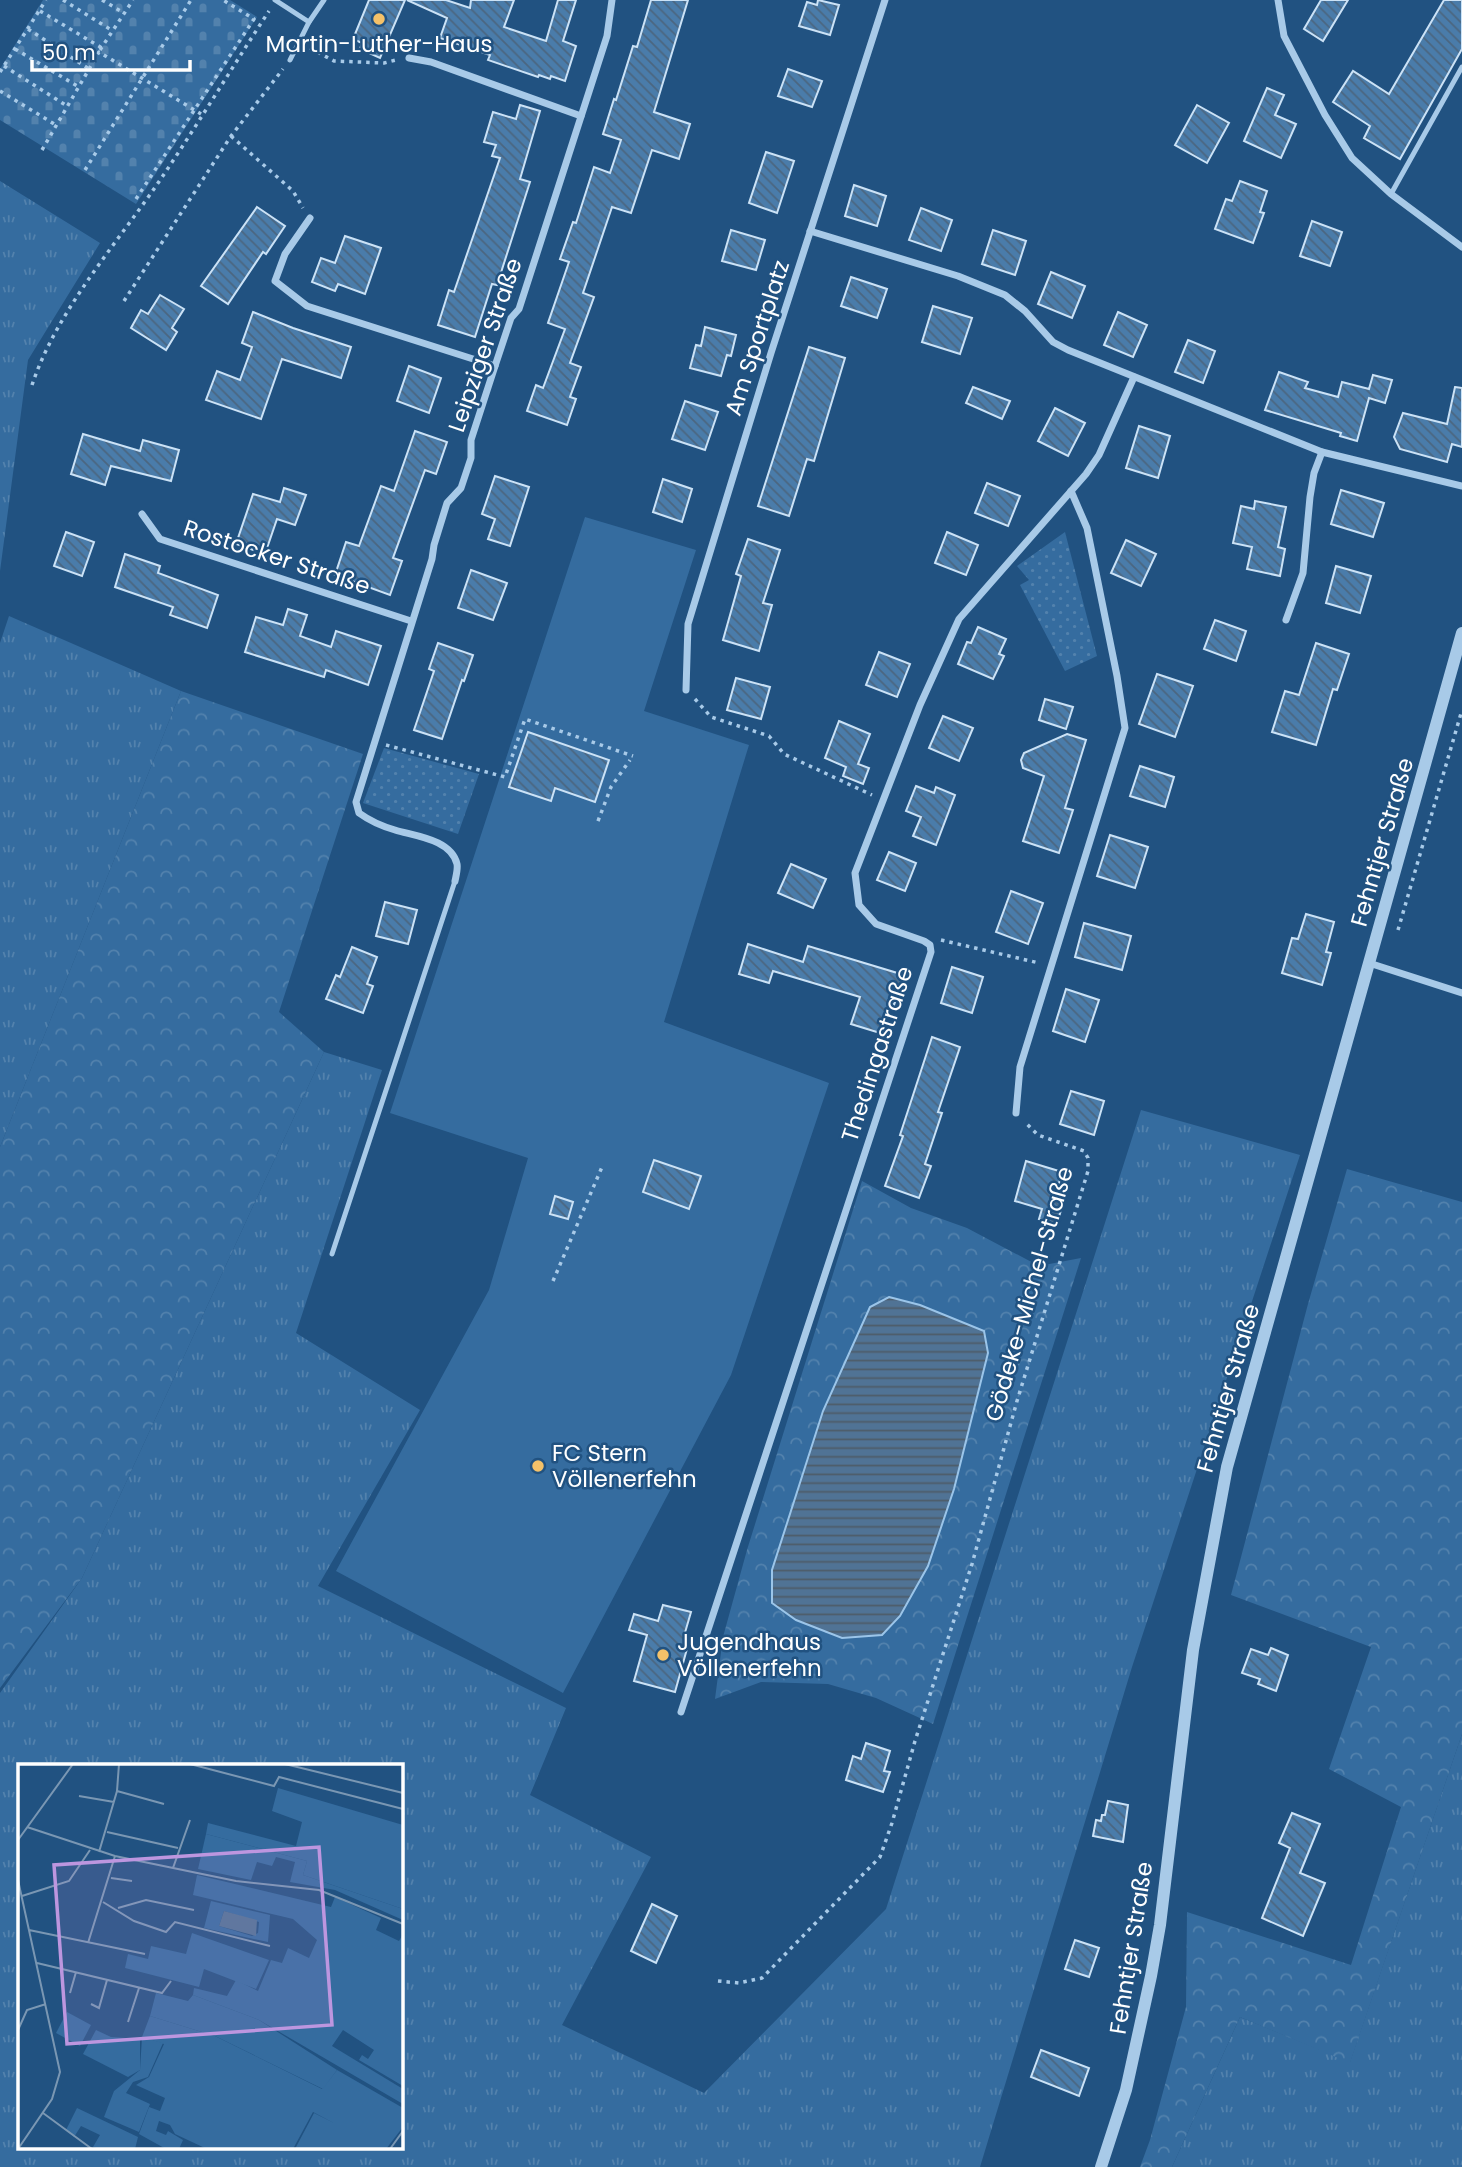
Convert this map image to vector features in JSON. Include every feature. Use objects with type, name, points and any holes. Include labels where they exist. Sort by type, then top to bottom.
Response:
[{"type":"street","name":"Leipziger Straße","points":[[455,881],[457,864],[451,853],[419,836],[373,822],[359,813],[356,802],[447,503],[461,488],[471,458],[471,440],[495,366],[511,318],[519,309],[571,153],[607,36],[611,0]]},
{"type":"street","name":"Am Sportplatz","points":[[686,690],[685,653],[688,624],[885,0]]},
{"type":"street","points":[[1278,0],[1284,36],[1325,115],[1352,158],[1391,194],[1462,247]]},
{"type":"street","points":[[409,58],[431,62],[581,116]]},
{"type":"street","points":[[310,218],[285,254],[275,281],[286,290],[307,306],[495,366]]},
{"type":"street","points":[[810,231],[958,276],[1005,295],[1025,311],[1053,342],[1322,452],[1462,486]]},
{"type":"street","name":"Thedingastraße","points":[[681,1712],[846,1204],[929,960],[930,945],[917,937],[876,924],[859,905],[855,873],[920,705],[959,619],[1086,474],[1098,455],[1134,377]]},
{"type":"street","points":[[1286,620],[1303,573],[1312,485],[1322,452]]},
{"type":"street","points":[[1016,1113],[1020,1068],[1125,728],[1087,528],[1071,491]]},
{"type":"street","name":"Rostocker Straße","points":[[142,514],[160,539],[411,621]]},
{"type":"street","name":"Fehntjer Straße","points":[[1101,2167],[1126,2090],[1160,1925],[1193,1650],[1217,1509],[1462,633]]},
{"type":"street","points":[[1369,963],[1462,993]]},
{"type":"lane","points":[[275,0],[309,22]]},
{"type":"lane","points":[[290,60],[309,22],[324,0]]},
{"type":"lane","points":[[1391,194],[1462,67]]},
{"type":"lane","points":[[332,1254],[455,881]]},
{"type":"path","points":[[0,72],[46,0]]},
{"type":"path","points":[[62,0],[113,31]]},
{"type":"path","points":[[102,0],[124,13]]},
{"type":"path","points":[[42,150],[132,0]]},
{"type":"path","points":[[85,170],[191,0]]},
{"type":"path","points":[[136,199],[254,19],[223,0]]},
{"type":"path","points":[[32,385],[48,346],[83,290],[157,184],[275,0]]},
{"type":"path","points":[[40,10],[201,114]]},
{"type":"path","points":[[28,29],[89,69]]},
{"type":"path","points":[[124,301],[230,136],[290,60],[309,47],[334,61],[384,63],[409,58]]},
{"type":"path","points":[[15,48],[79,86]]},
{"type":"path","points":[[4,66],[67,107]]},
{"type":"path","points":[[0,91],[56,125]]},
{"type":"path","points":[[230,136],[293,191],[310,218]]},
{"type":"path","points":[[686,690],[712,717],[769,736],[784,754],[884,800]]},
{"type":"path","points":[[1398,930],[1462,710]]},
{"type":"path","points":[[375,742],[505,777],[524,719],[631,758],[611,787],[598,821]]},
{"type":"path","points":[[930,945],[942,939],[1053,967]]},
{"type":"path","name":"Gödeke-Michel-Straße","points":[[718,1981],[739,1983],[762,1978],[880,1857],[892,1823],[1088,1171],[1088,1158],[1084,1151],[1038,1135],[1016,1113]]},
{"type":"path","points":[[552,1281],[602,1167]]},
{"type":"green space","points":[[43,0],[230,0],[257,17],[136,204],[0,120],[0,69]]},
{"type":"green space","points":[[0,181],[100,243],[28,360],[0,571]]},
{"type":"green space","points":[[585,517],[696,550],[644,711],[749,745],[664,1022],[829,1083],[731,1375],[563,1693],[336,1571],[489,1290],[528,1158],[390,1113]]},
{"type":"green space","points":[[1065,532],[1097,656],[1065,671],[1020,585],[1029,580],[1017,566]]},
{"type":"green space","points":[[9,616],[181,691],[0,1147],[0,643]]},
{"type":"green space","points":[[181,691],[363,754],[279,1012],[324,1052],[82,1578],[0,1688],[0,1147]]},
{"type":"green space","points":[[384,748],[479,774],[458,834],[363,803]]},
{"type":"green space","points":[[324,1052],[382,1070],[296,1333],[420,1410],[318,1586],[566,1708],[530,1795],[651,1857],[562,2025],[704,2093],[886,1909],[1141,1110],[1300,1155],[1132,1667],[980,2167],[0,2167],[0,1693],[82,1578]]},
{"type":"green space","points":[[1347,1169],[1462,1202],[1462,1734],[1350,2063],[1240,2017],[1172,2167],[1140,2167],[1150,2140],[1186,2007],[1187,1912],[1351,1965],[1401,1807],[1329,1769],[1371,1647],[1231,1595],[1308,1304]]},
{"type":"green space","points":[[862,1181],[911,1208],[967,1228],[1039,1266],[1081,1258],[933,1724],[876,1698],[828,1684],[761,1682],[715,1699],[723,1637],[747,1550]],"holes":[[[890,1297],[920,1305],[988,1353],[954,1489],[928,1566],[823,1411],[870,1307]]]},
{"type":"green space","points":[[1462,1734],[1462,2167],[1172,2167],[1240,2017],[1350,2062]]},
{"type":"shaded area","points":[[889,1297],[920,1305],[984,1331],[988,1353],[954,1489],[928,1566],[900,1616],[882,1635],[842,1638],[796,1620],[772,1603],[772,1570],[823,1411],[870,1307]]},
{"type":"building","name":"Martin-Luther-Haus","points":[[369,0],[405,0],[380,58],[360,49],[362,43],[353,39]]},
{"type":"building","points":[[407,0],[446,0],[470,8],[471,0],[514,0],[504,27],[546,41],[558,0],[576,0],[563,41],[576,46],[565,81],[551,76],[550,79],[539,75],[538,77],[488,60],[490,55],[440,38],[447,18]]},
{"type":"building","points":[[651,0],[688,0],[654,112],[690,124],[679,159],[652,150],[631,213],[612,207],[583,293],[594,297],[570,363],[581,367],[570,397],[576,399],[567,425],[527,411],[536,385],[543,388],[565,329],[548,323],[569,262],[560,259],[573,222],[576,223],[594,167],[610,173],[621,140],[603,134],[633,46],[637,47]]},
{"type":"building","points":[[818,0],[839,5],[830,35],[799,26],[807,2],[817,5]]},
{"type":"building","points":[[1321,0],[1348,0],[1323,41],[1304,29]]},
{"type":"building","points":[[1444,0],[1462,0],[1462,49],[1400,159],[1364,138],[1370,126],[1333,102],[1353,71],[1389,94]]},
{"type":"building","points":[[788,69],[822,81],[812,107],[778,96]]},
{"type":"building","points":[[1267,88],[1284,95],[1275,115],[1296,124],[1281,158],[1244,141]]},
{"type":"building","points":[[520,105],[540,111],[520,179],[530,182],[497,285],[492,284],[475,337],[438,325],[449,290],[454,292],[500,158],[492,156],[496,145],[484,142],[493,112],[516,119]]},
{"type":"building","points":[[1197,105],[1229,123],[1207,163],[1175,145]]},
{"type":"building","points":[[766,152],[794,161],[777,213],[749,203]]},
{"type":"building","points":[[1240,181],[1267,191],[1260,212],[1264,213],[1253,243],[1215,229],[1226,199],[1232,201]]},
{"type":"building","points":[[854,185],[886,196],[877,226],[845,216]]},
{"type":"building","points":[[257,207],[285,226],[266,254],[263,252],[228,304],[201,286]]},
{"type":"building","points":[[921,208],[952,220],[941,251],[909,240]]},
{"type":"building","points":[[1312,221],[1342,232],[1330,266],[1300,256]]},
{"type":"building","points":[[731,230],[765,240],[756,270],[722,261]]},
{"type":"building","points":[[993,230],[1026,241],[1015,275],[982,264]]},
{"type":"building","points":[[345,236],[381,248],[365,294],[338,284],[335,291],[312,282],[321,258],[335,263]]},
{"type":"building","points":[[1051,272],[1085,286],[1072,318],[1038,304]]},
{"type":"building","points":[[851,277],[887,289],[877,318],[841,306]]},
{"type":"building","points":[[160,295],[184,309],[172,328],[177,332],[166,350],[131,328],[141,310],[148,314]]},
{"type":"building","points":[[933,306],[972,318],[960,354],[922,342]]},
{"type":"building","points":[[253,312],[351,347],[341,378],[282,359],[261,419],[206,400],[217,371],[240,380],[252,347],[242,343]]},
{"type":"building","points":[[1118,312],[1147,325],[1133,357],[1104,345]]},
{"type":"building","points":[[705,327],[736,335],[731,356],[727,355],[721,376],[690,368],[696,345],[701,346]]},
{"type":"building","points":[[1188,340],[1215,351],[1203,383],[1175,372]]},
{"type":"building","points":[[809,347],[845,358],[814,461],[807,459],[789,516],[758,506]]},
{"type":"building","points":[[409,366],[441,378],[429,413],[397,401]]},
{"type":"building","points":[[1279,372],[1308,382],[1305,388],[1338,397],[1342,382],[1369,389],[1373,375],[1392,380],[1385,403],[1369,398],[1357,441],[1340,436],[1341,433],[1265,410]]},
{"type":"building","points":[[973,387],[1010,401],[1002,419],[966,403]]},
{"type":"building","points":[[1455,387],[1462,388],[1462,447],[1452,444],[1447,462],[1400,449],[1394,437],[1403,413],[1447,424]]},
{"type":"building","points":[[685,401],[718,412],[705,450],[672,439]]},
{"type":"building","points":[[1055,408],[1085,423],[1068,456],[1038,441]]},
{"type":"building","points":[[1139,426],[1170,436],[1158,478],[1126,468]]},
{"type":"building","points":[[415,431],[447,442],[436,474],[425,470],[393,558],[402,561],[390,595],[335,575],[346,542],[359,546],[381,486],[394,491]]},
{"type":"building","points":[[83,434],[140,451],[143,440],[179,450],[171,481],[111,466],[105,485],[71,474]]},
{"type":"building","points":[[495,476],[529,487],[510,546],[488,539],[495,519],[482,514]]},
{"type":"building","points":[[663,479],[692,489],[682,522],[653,512]]},
{"type":"building","points":[[987,483],[1020,496],[1008,526],[975,513]]},
{"type":"building","points":[[284,488],[306,495],[295,525],[277,519],[265,554],[236,544],[253,494],[280,502]]},
{"type":"building","points":[[1341,490],[1384,503],[1373,537],[1331,524]]},
{"type":"building","points":[[1255,501],[1286,507],[1278,547],[1285,549],[1280,576],[1247,569],[1252,547],[1233,543],[1241,506],[1254,509]]},
{"type":"building","points":[[66,532],[94,542],[82,576],[54,566]]},
{"type":"building","points":[[947,532],[978,545],[966,575],[935,563]]},
{"type":"building","points":[[748,539],[780,550],[763,603],[772,605],[759,651],[723,640],[741,576],[736,574]]},
{"type":"building","points":[[1126,540],[1156,554],[1141,586],[1111,573]]},
{"type":"building","points":[[125,554],[160,566],[158,573],[218,595],[207,628],[170,615],[173,607],[115,587]]},
{"type":"building","points":[[1336,566],[1371,576],[1360,613],[1326,603]]},
{"type":"building","points":[[471,570],[507,583],[493,620],[458,608]]},
{"type":"building","points":[[288,609],[307,615],[300,636],[331,647],[336,631],[381,646],[368,685],[326,670],[324,677],[245,652],[256,617],[283,625]]},
{"type":"building","points":[[1215,620],[1246,631],[1236,661],[1204,649]]},
{"type":"building","points":[[978,627],[1006,639],[999,654],[1004,656],[993,679],[958,664],[967,642],[971,643]]},
{"type":"building","points":[[438,643],[473,655],[442,739],[414,730],[434,671],[429,669]]},
{"type":"building","points":[[1316,643],[1349,654],[1337,690],[1333,689],[1316,745],[1272,732],[1285,691],[1299,695]]},
{"type":"building","points":[[879,652],[910,664],[897,697],[866,685]]},
{"type":"building","points":[[1157,674],[1193,686],[1175,737],[1139,724]]},
{"type":"building","points":[[736,678],[770,687],[761,719],[727,710]]},
{"type":"building","points":[[1045,699],[1073,707],[1066,729],[1039,720]]},
{"type":"building","points":[[943,716],[973,728],[959,761],[929,748]]},
{"type":"building","points":[[839,721],[870,734],[858,764],[869,768],[863,784],[843,776],[846,767],[825,758]]},
{"type":"building","points":[[528,732],[609,760],[595,802],[555,788],[551,801],[509,787]]},
{"type":"building","points":[[1067,734],[1086,740],[1065,808],[1073,810],[1059,853],[1023,841],[1044,776],[1023,768],[1021,760],[1024,753]]},
{"type":"building","points":[[1140,766],[1174,777],[1165,807],[1130,796]]},
{"type":"building","points":[[916,786],[934,793],[936,787],[955,795],[936,845],[913,836],[921,817],[906,811]]},
{"type":"building","points":[[1110,835],[1148,847],[1135,888],[1097,876]]},
{"type":"building","points":[[889,852],[916,863],[905,891],[877,880]]},
{"type":"building","points":[[791,864],[826,879],[813,908],[778,893]]},
{"type":"building","points":[[1011,891],[1043,903],[1028,944],[996,932]]},
{"type":"building","points":[[385,902],[417,910],[408,944],[376,936]]},
{"type":"building","points":[[1306,914],[1334,922],[1326,952],[1331,953],[1322,985],[1282,973],[1292,938],[1298,939]]},
{"type":"building","points":[[1084,923],[1131,936],[1122,970],[1075,957]]},
{"type":"building","points":[[748,944],[803,962],[808,946],[904,975],[894,1005],[890,1003],[880,1033],[851,1024],[860,997],[773,971],[769,983],[739,974]]},
{"type":"building","points":[[352,947],[377,957],[367,984],[373,986],[363,1013],[326,999],[336,975],[340,977]]},
{"type":"building","points":[[952,967],[983,977],[972,1013],[941,1003]]},
{"type":"building","points":[[1066,989],[1099,1000],[1085,1042],[1053,1031]]},
{"type":"building","points":[[932,1037],[960,1047],[938,1112],[942,1113],[925,1164],[931,1166],[919,1198],[885,1186],[903,1136],[900,1135]]},
{"type":"building","points":[[1071,1091],[1104,1101],[1094,1135],[1060,1124]]},
{"type":"building","points":[[654,1160],[701,1176],[689,1209],[643,1192]]},
{"type":"building","points":[[1026,1161],[1062,1172],[1058,1187],[1067,1189],[1057,1224],[1039,1219],[1042,1209],[1015,1201]]},
{"type":"building","points":[[555,1196],[573,1202],[568,1219],[550,1214]]},
{"type":"building","points":[[663,1605],[691,1612],[684,1636],[690,1638],[675,1692],[634,1681],[647,1635],[629,1630],[634,1614],[658,1621]]},
{"type":"building","points":[[1271,1648],[1288,1655],[1276,1691],[1258,1684],[1260,1679],[1242,1673],[1251,1649],[1268,1655]]},
{"type":"building","points":[[866,1743],[890,1751],[884,1771],[890,1772],[883,1792],[846,1780],[853,1756],[861,1759]]},
{"type":"building","points":[[1108,1801],[1128,1805],[1123,1842],[1093,1836],[1096,1820],[1101,1821],[1102,1815],[1105,1815]]},
{"type":"building","points":[[1292,1813],[1320,1824],[1300,1873],[1325,1883],[1303,1936],[1262,1918],[1290,1848],[1279,1843]]},
{"type":"building","points":[[652,1904],[677,1916],[656,1963],[631,1951]]},
{"type":"building","points":[[1075,1940],[1099,1948],[1089,1977],[1065,1969]]},
{"type":"building","points":[[1041,2050],[1089,2068],[1079,2096],[1031,2077]]},
{"type":"place","name":"Martin-Luther-Haus","points":[[379,19]]},
{"type":"place","name":"FC Stern Völlenerfehn","points":[[538,1466]]},
{"type":"place","name":"Jugendhaus Völlenerfehn","points":[[663,1655]]}]
